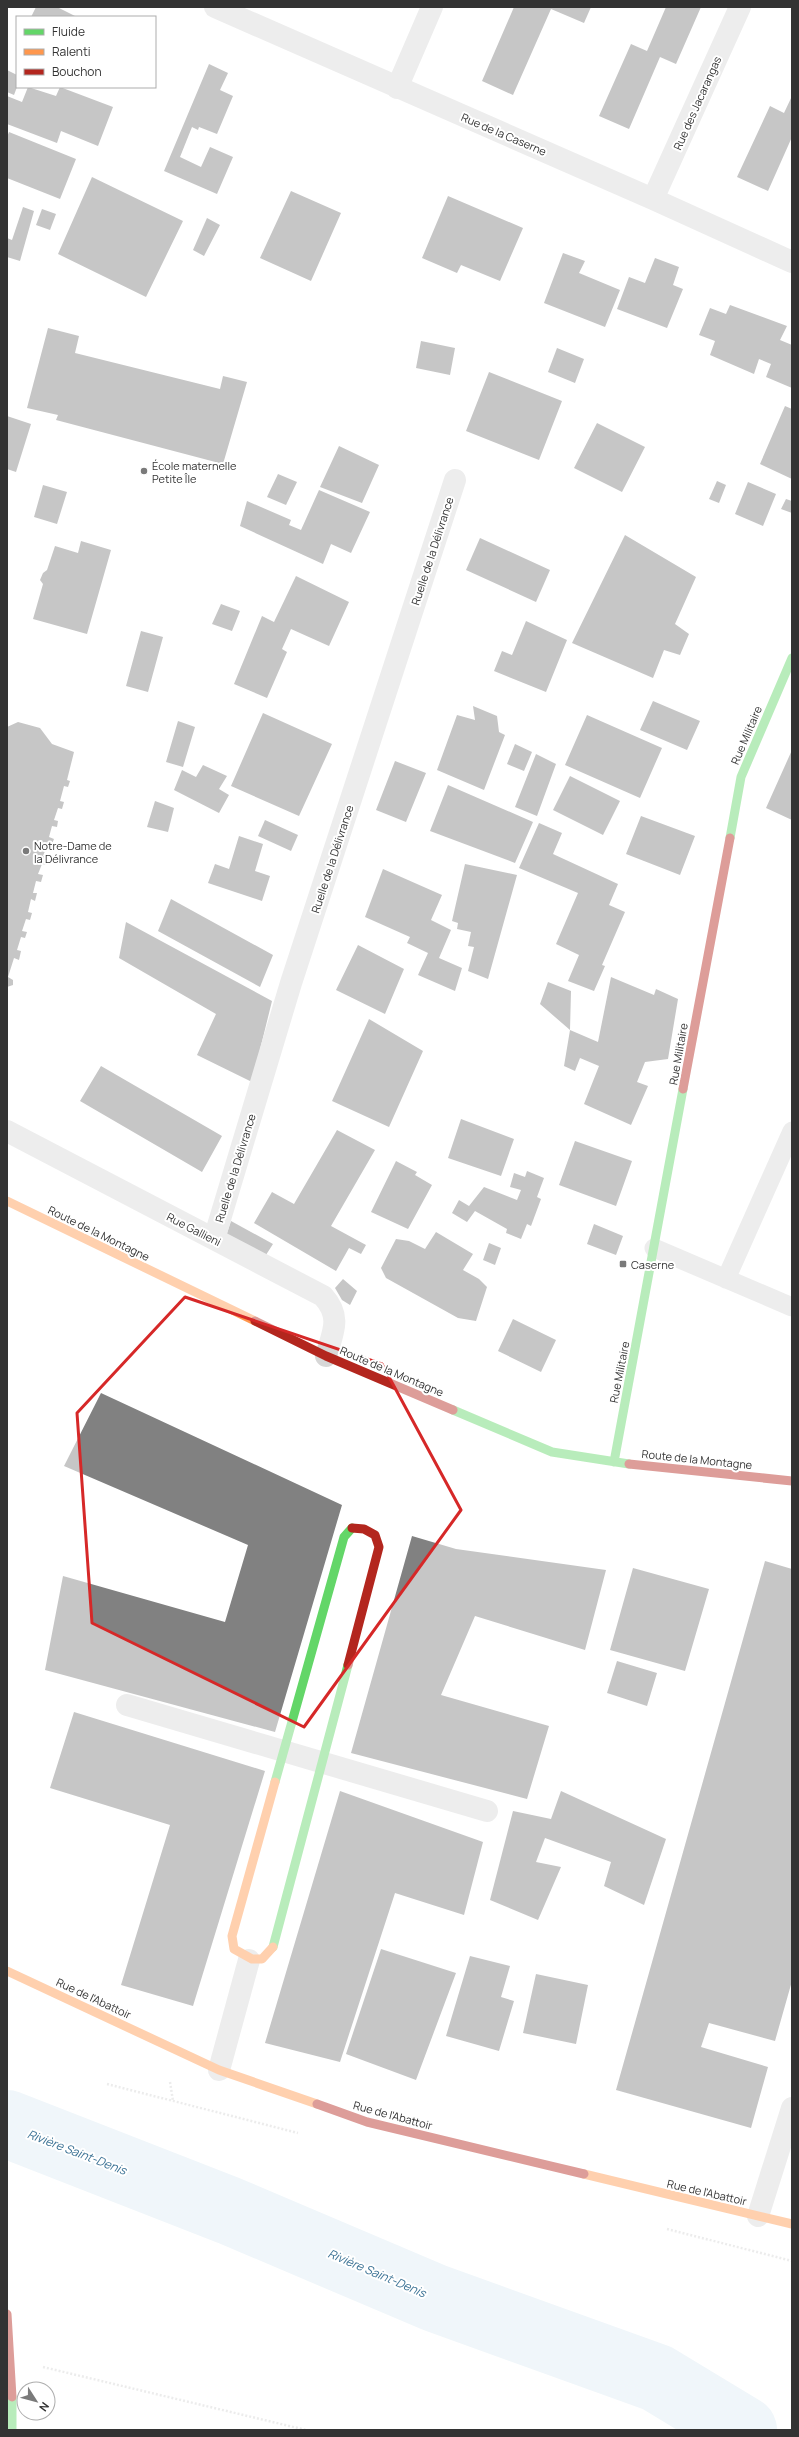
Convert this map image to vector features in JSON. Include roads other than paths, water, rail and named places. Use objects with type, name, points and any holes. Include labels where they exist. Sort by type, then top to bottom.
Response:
[{"type":"street","name":"Rue de la Caserne","points":[[215,7],[653,199],[792,262]]},
{"type":"street","points":[[397,88],[432,7]]},
{"type":"street","name":"Rue des Jacarangas","points":[[653,199],[740,7]]},
{"type":"street","name":"Ruelle de la Délivrance","points":[[214,1239],[291,983],[456,480]]},
{"type":"street","name":"Rue Militaire","points":[[614,1462],[742,777],[792,658]]},
{"type":"street","name":"Rue Gallieni","points":[[7,1131],[323,1296],[333,1307],[335,1326],[326,1356]]},
{"type":"street","name":"Route de la Montagne","points":[[7,1202],[326,1356],[552,1452],[614,1462],[792,1481]]},
{"type":"street","points":[[352,1528],[364,1529],[375,1535],[379,1547],[275,1944],[269,1955],[260,1960],[249,1960],[234,1949],[232,1936],[283,1750],[344,1537],[352,1528]]},
{"type":"street","points":[[127,1705],[487,1811]]},
{"type":"street","points":[[219,2070],[249,1960]]},
{"type":"street","name":"Rue de l'Abattoir","points":[[7,1970],[219,2070],[367,2122],[792,2224]]},
{"type":"street","points":[[758,2216],[792,2108]]},
{"type":"street","points":[[7,2314],[12,2397],[12,2430]]},
{"type":"lane","points":[[726,1279],[792,1131]]},
{"type":"lane","points":[[654,1248],[792,1307]]},
{"type":"waterway","name":"Rivière Saint-Denis","points":[[7,2124],[230,2211],[435,2298],[657,2378],[743,2430]]},
{"type":"place","name":"École maternelle Petite Île","points":[[144,471]]},
{"type":"place","name":"Notre-Dame de la Délivrance","points":[[26,851]]},
{"type":"place","name":"Caserne","points":[[623,1264]]}]
